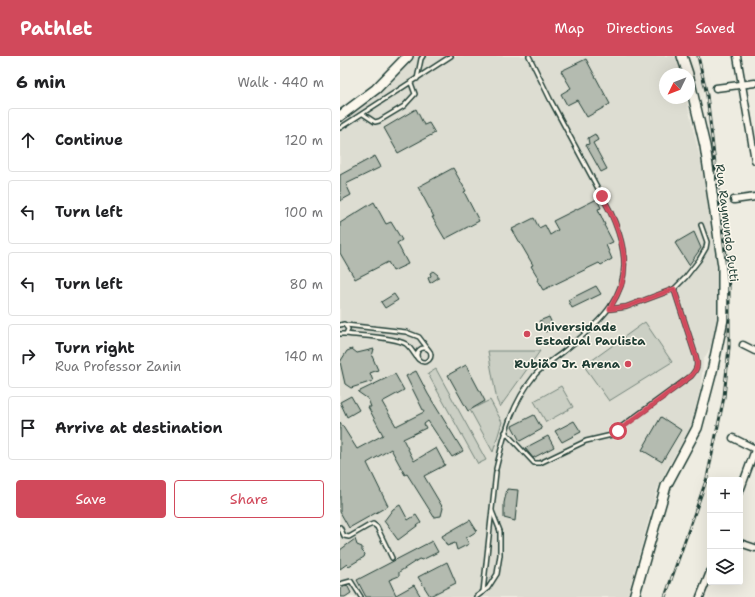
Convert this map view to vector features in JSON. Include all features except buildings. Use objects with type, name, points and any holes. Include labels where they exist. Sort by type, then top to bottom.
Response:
[{"type":"street","points":[[340,116],[376,90],[408,56]]},
{"type":"street","points":[[682,56],[686,68]]},
{"type":"street","points":[[737,56],[755,160]]},
{"type":"street","points":[[716,88],[755,83]]},
{"type":"street","name":"Rua Raymundo Putti","points":[[634,597],[642,574],[657,512],[666,486],[697,428],[713,368],[723,319],[723,266],[705,146],[695,104]]},
{"type":"street","points":[[734,200],[755,197]]},
{"type":"street","points":[[743,345],[755,351]]},
{"type":"street","points":[[733,438],[755,449],[743,483]]},
{"type":"street","points":[[743,544],[755,548]]},
{"type":"street","points":[[700,597],[707,580]]},
{"type":"lane","points":[[416,79],[423,56]]},
{"type":"lane","points":[[340,128],[451,56]]},
{"type":"lane","points":[[483,592],[496,470],[511,414],[516,403],[537,373],[589,330],[610,309],[622,282],[624,268],[623,252],[618,230],[610,211],[551,101],[529,56]]},
{"type":"lane","points":[[363,114],[375,122],[404,106],[415,94],[411,83]]},
{"type":"lane","points":[[610,309],[626,307],[674,289],[690,272],[706,248],[707,242],[701,225]]},
{"type":"lane","points":[[505,432],[534,463],[540,463],[586,441],[616,434],[621,427],[691,376],[698,365],[674,289]]},
{"type":"lane","points":[[340,325],[342,324],[406,332],[419,337],[428,349],[431,355],[430,359],[423,362],[418,359],[404,343],[394,340],[340,334]]},
{"type":"lane","points":[[346,325],[348,331],[346,334]]},
{"type":"lane","points":[[418,359],[416,354],[418,350],[423,348],[428,349]]},
{"type":"lane","points":[[476,597],[488,588],[497,574],[500,556],[500,531],[491,510]]},
{"type":"lane","points":[[340,527],[344,536],[349,537],[373,524],[377,527],[392,558]]},
{"type":"lane","points":[[340,584],[351,580],[361,597]]},
{"type":"shaded area","name":"Universidade Estadual Paulista","points":[[412,56],[675,56],[679,68],[659,68],[659,104],[687,104],[702,167],[719,282],[718,321],[710,348],[703,361],[701,386],[690,428],[657,490],[627,597],[340,597],[340,118]]},
{"type":"shaded area","name":"Rubião Jr. Arena","points":[[645,322],[672,362],[609,401],[584,366]]},
{"type":"shaded area","points":[[488,351],[540,351],[500,407],[497,401]]},
{"type":"shaded area","points":[[436,369],[486,460],[478,464],[428,374]]},
{"type":"shaded area","points":[[561,386],[573,407],[546,422],[534,401]]},
{"type":"shaded area","points":[[490,400],[502,422],[493,452],[470,410]]},
{"type":"railway","points":[[665,597],[707,478],[724,397],[729,347],[729,287],[707,95],[698,56]]},
{"type":"place","name":"Universidade Estadual Paulista","points":[[527,334]]},
{"type":"place","name":"Rubião Jr. Arena","points":[[628,364]]},
{"type":"route","points":[[602,196],[618,230],[623,252],[624,268],[622,282],[610,309],[626,307],[674,289],[698,365],[691,376],[621,427],[618,431]]}]
